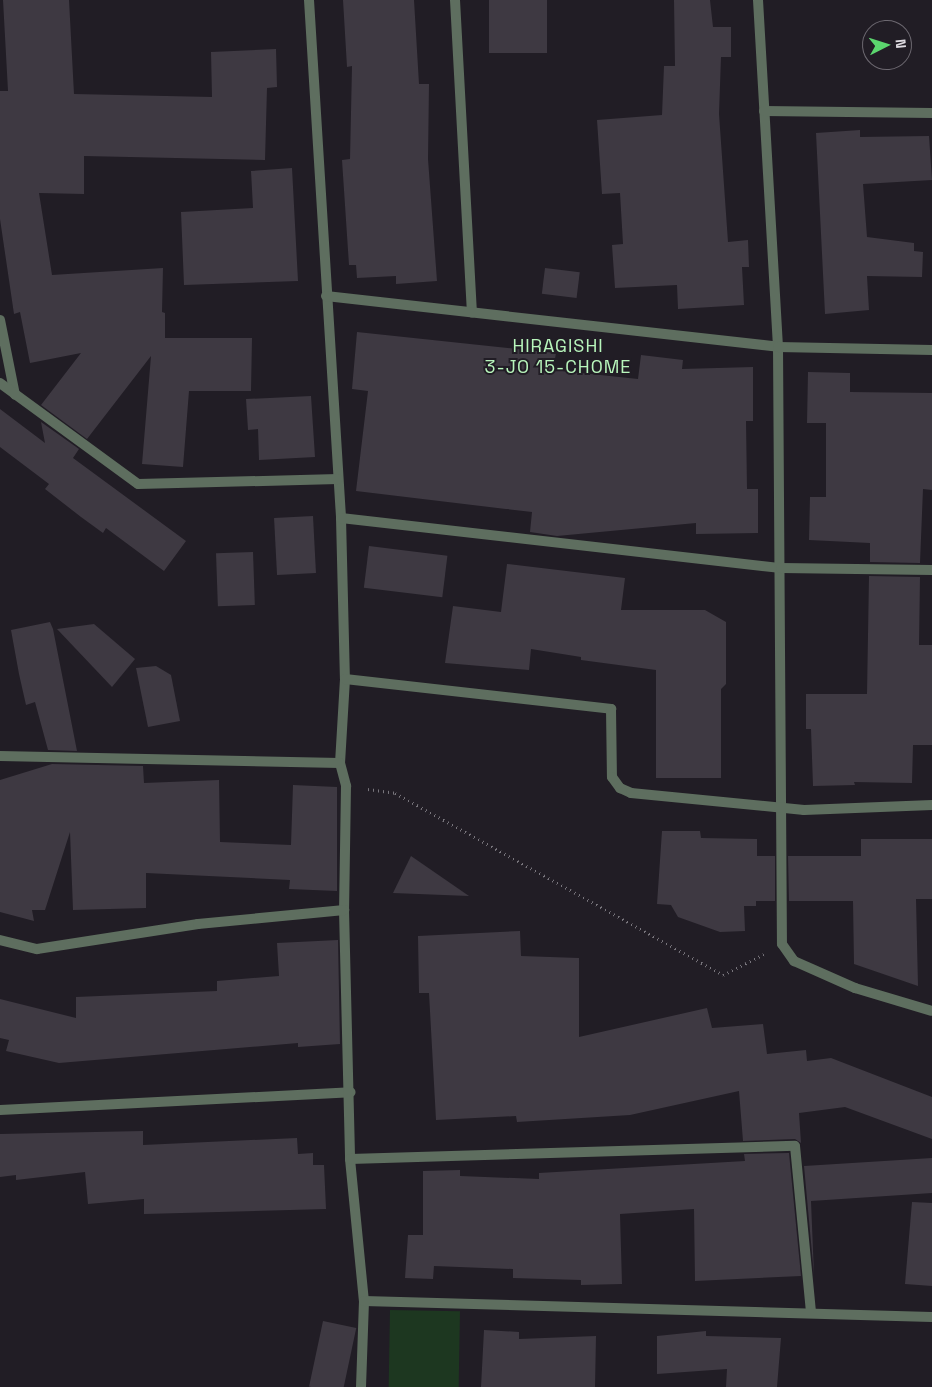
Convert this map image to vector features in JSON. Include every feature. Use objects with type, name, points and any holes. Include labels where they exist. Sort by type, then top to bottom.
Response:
[{"type":"street","points":[[310,0],[326,296],[341,518],[345,678],[340,763],[346,786],[344,910],[351,1092],[350,1159],[364,1301],[361,1387]]},
{"type":"street","points":[[455,0],[472,313]]},
{"type":"street","points":[[758,0],[778,347],[781,568],[782,944],[794,961],[856,988],[932,1012]]},
{"type":"street","points":[[764,110],[932,113]]},
{"type":"street","points":[[326,296],[778,347],[932,350]]},
{"type":"street","points":[[0,320],[15,395]]},
{"type":"street","points":[[0,384],[138,484],[338,479]]},
{"type":"street","points":[[341,518],[781,568],[932,570]]},
{"type":"street","points":[[345,678],[611,709],[612,777],[620,788],[631,793],[804,810],[932,805]]},
{"type":"street","points":[[0,756],[340,763]]},
{"type":"street","points":[[0,940],[37,950],[198,924],[344,910]]},
{"type":"street","points":[[0,1110],[351,1092]]},
{"type":"street","points":[[350,1159],[795,1146],[811,1312]]},
{"type":"street","points":[[364,1301],[811,1312],[932,1317]]},
{"type":"path","points":[[346,786],[396,793],[723,976],[782,944]]},
{"type":"green space","points":[[390,1310],[460,1311],[459,1387],[389,1387]]},
{"type":"building","points":[[3,0],[69,0],[74,94],[212,97],[211,52],[276,49],[277,87],[267,88],[265,160],[84,156],[84,194],[39,193],[52,275],[163,268],[162,312],[165,313],[165,338],[252,338],[251,391],[189,391],[183,467],[142,464],[151,356],[87,439],[41,405],[81,353],[30,363],[20,312],[14,314],[0,219],[0,91],[8,91]]},
{"type":"building","points":[[343,0],[414,0],[419,84],[429,84],[428,159],[437,281],[396,284],[396,276],[357,278],[356,265],[349,265],[342,160],[350,159],[352,66],[347,67]]},
{"type":"building","points":[[489,0],[547,0],[547,53],[489,53]]},
{"type":"building","points":[[674,0],[710,0],[713,27],[731,27],[731,57],[721,57],[719,114],[728,242],[748,240],[749,267],[742,267],[744,305],[678,309],[677,285],[615,288],[612,245],[623,244],[620,193],[602,194],[597,120],[662,115],[664,66],[675,66]]},
{"type":"building","points":[[860,130],[860,137],[929,136],[932,180],[863,184],[867,237],[914,243],[914,251],[923,252],[922,277],[867,276],[869,310],[825,314],[816,133]]},
{"type":"building","points":[[292,168],[298,281],[184,285],[181,212],[253,208],[251,171]]},
{"type":"building","points":[[545,268],[580,272],[577,298],[542,294]]},
{"type":"building","points":[[357,332],[556,353],[553,370],[638,379],[641,355],[683,360],[682,369],[753,367],[753,421],[746,421],[747,489],[758,489],[758,533],[696,534],[696,523],[557,536],[530,532],[532,512],[356,491],[368,391],[352,389]]},
{"type":"building","points":[[808,372],[850,373],[850,392],[932,393],[932,490],[923,489],[920,563],[870,562],[870,543],[809,540],[810,497],[826,497],[826,423],[807,423]]},
{"type":"building","points":[[311,396],[315,457],[259,460],[258,429],[248,430],[246,399]]},
{"type":"building","points":[[0,409],[45,443],[41,422],[79,449],[73,458],[186,541],[164,571],[106,528],[103,533],[81,517],[45,489],[49,484],[0,447]]},
{"type":"building","points":[[313,516],[316,573],[277,575],[274,518]]},
{"type":"building","points":[[369,546],[447,556],[442,597],[364,588]]},
{"type":"building","points":[[253,552],[255,605],[218,606],[216,553]]},
{"type":"building","points":[[507,564],[625,578],[621,610],[705,610],[726,622],[726,684],[721,689],[721,778],[656,778],[656,670],[581,660],[581,657],[531,649],[529,670],[445,663],[453,606],[501,612]]},
{"type":"building","points":[[869,576],[920,577],[919,645],[932,645],[932,745],[913,745],[912,783],[854,782],[855,785],[813,786],[811,729],[806,729],[806,694],[867,694]]},
{"type":"building","points":[[50,622],[53,629],[77,751],[48,750],[35,702],[26,705],[19,674],[11,630]]},
{"type":"building","points":[[94,624],[135,659],[112,687],[57,629]]},
{"type":"building","points":[[156,666],[171,675],[180,721],[148,727],[136,668]]},
{"type":"building","points":[[52,764],[143,766],[144,783],[219,780],[220,842],[291,845],[293,785],[337,787],[337,891],[289,889],[290,880],[146,873],[146,908],[73,910],[70,832],[45,910],[32,910],[34,921],[0,912],[0,780]]},
{"type":"building","points":[[662,831],[700,831],[701,838],[757,839],[757,856],[775,856],[775,901],[756,901],[756,906],[744,906],[745,931],[720,932],[678,917],[671,905],[657,904]]},
{"type":"building","points":[[861,839],[932,839],[932,899],[916,899],[918,986],[854,964],[853,901],[789,901],[788,856],[861,856]]},
{"type":"building","points":[[411,856],[469,896],[393,893]]},
{"type":"building","points":[[520,931],[521,956],[579,958],[579,1037],[707,1008],[712,1028],[763,1024],[767,1054],[806,1050],[807,1061],[831,1058],[932,1097],[932,1139],[845,1107],[799,1113],[801,1143],[795,1139],[743,1141],[739,1091],[630,1115],[517,1122],[516,1116],[436,1120],[429,993],[419,993],[418,936]]},
{"type":"building","points":[[338,940],[340,1044],[298,1047],[298,1043],[59,1063],[6,1051],[9,1040],[0,1038],[0,999],[76,1018],[76,997],[217,991],[217,981],[279,976],[277,943]]},
{"type":"building","points":[[143,1131],[143,1145],[297,1138],[298,1154],[313,1153],[313,1165],[324,1165],[326,1209],[144,1214],[144,1199],[88,1204],[85,1172],[16,1180],[16,1175],[0,1177],[0,1134]]},
{"type":"building","points":[[789,1153],[801,1276],[695,1281],[694,1209],[620,1214],[622,1284],[581,1285],[581,1280],[513,1278],[513,1269],[434,1266],[433,1279],[405,1278],[408,1235],[423,1235],[423,1171],[460,1170],[460,1176],[539,1179],[539,1173],[745,1161],[744,1154]]},
{"type":"building","points":[[932,1158],[932,1193],[811,1201],[814,1275],[804,1166]]},
{"type":"building","points":[[912,1202],[932,1203],[932,1286],[905,1284]]},
{"type":"building","points":[[323,1321],[356,1328],[344,1387],[309,1387]]},
{"type":"building","points":[[484,1330],[519,1332],[519,1339],[596,1336],[595,1387],[481,1387]]},
{"type":"building","points":[[706,1331],[706,1336],[781,1338],[777,1387],[726,1387],[727,1369],[657,1374],[657,1336]]},
{"type":"district","name":"HIRAGISHI 3-JO 15-CHOME","points":[[558,357]]}]
